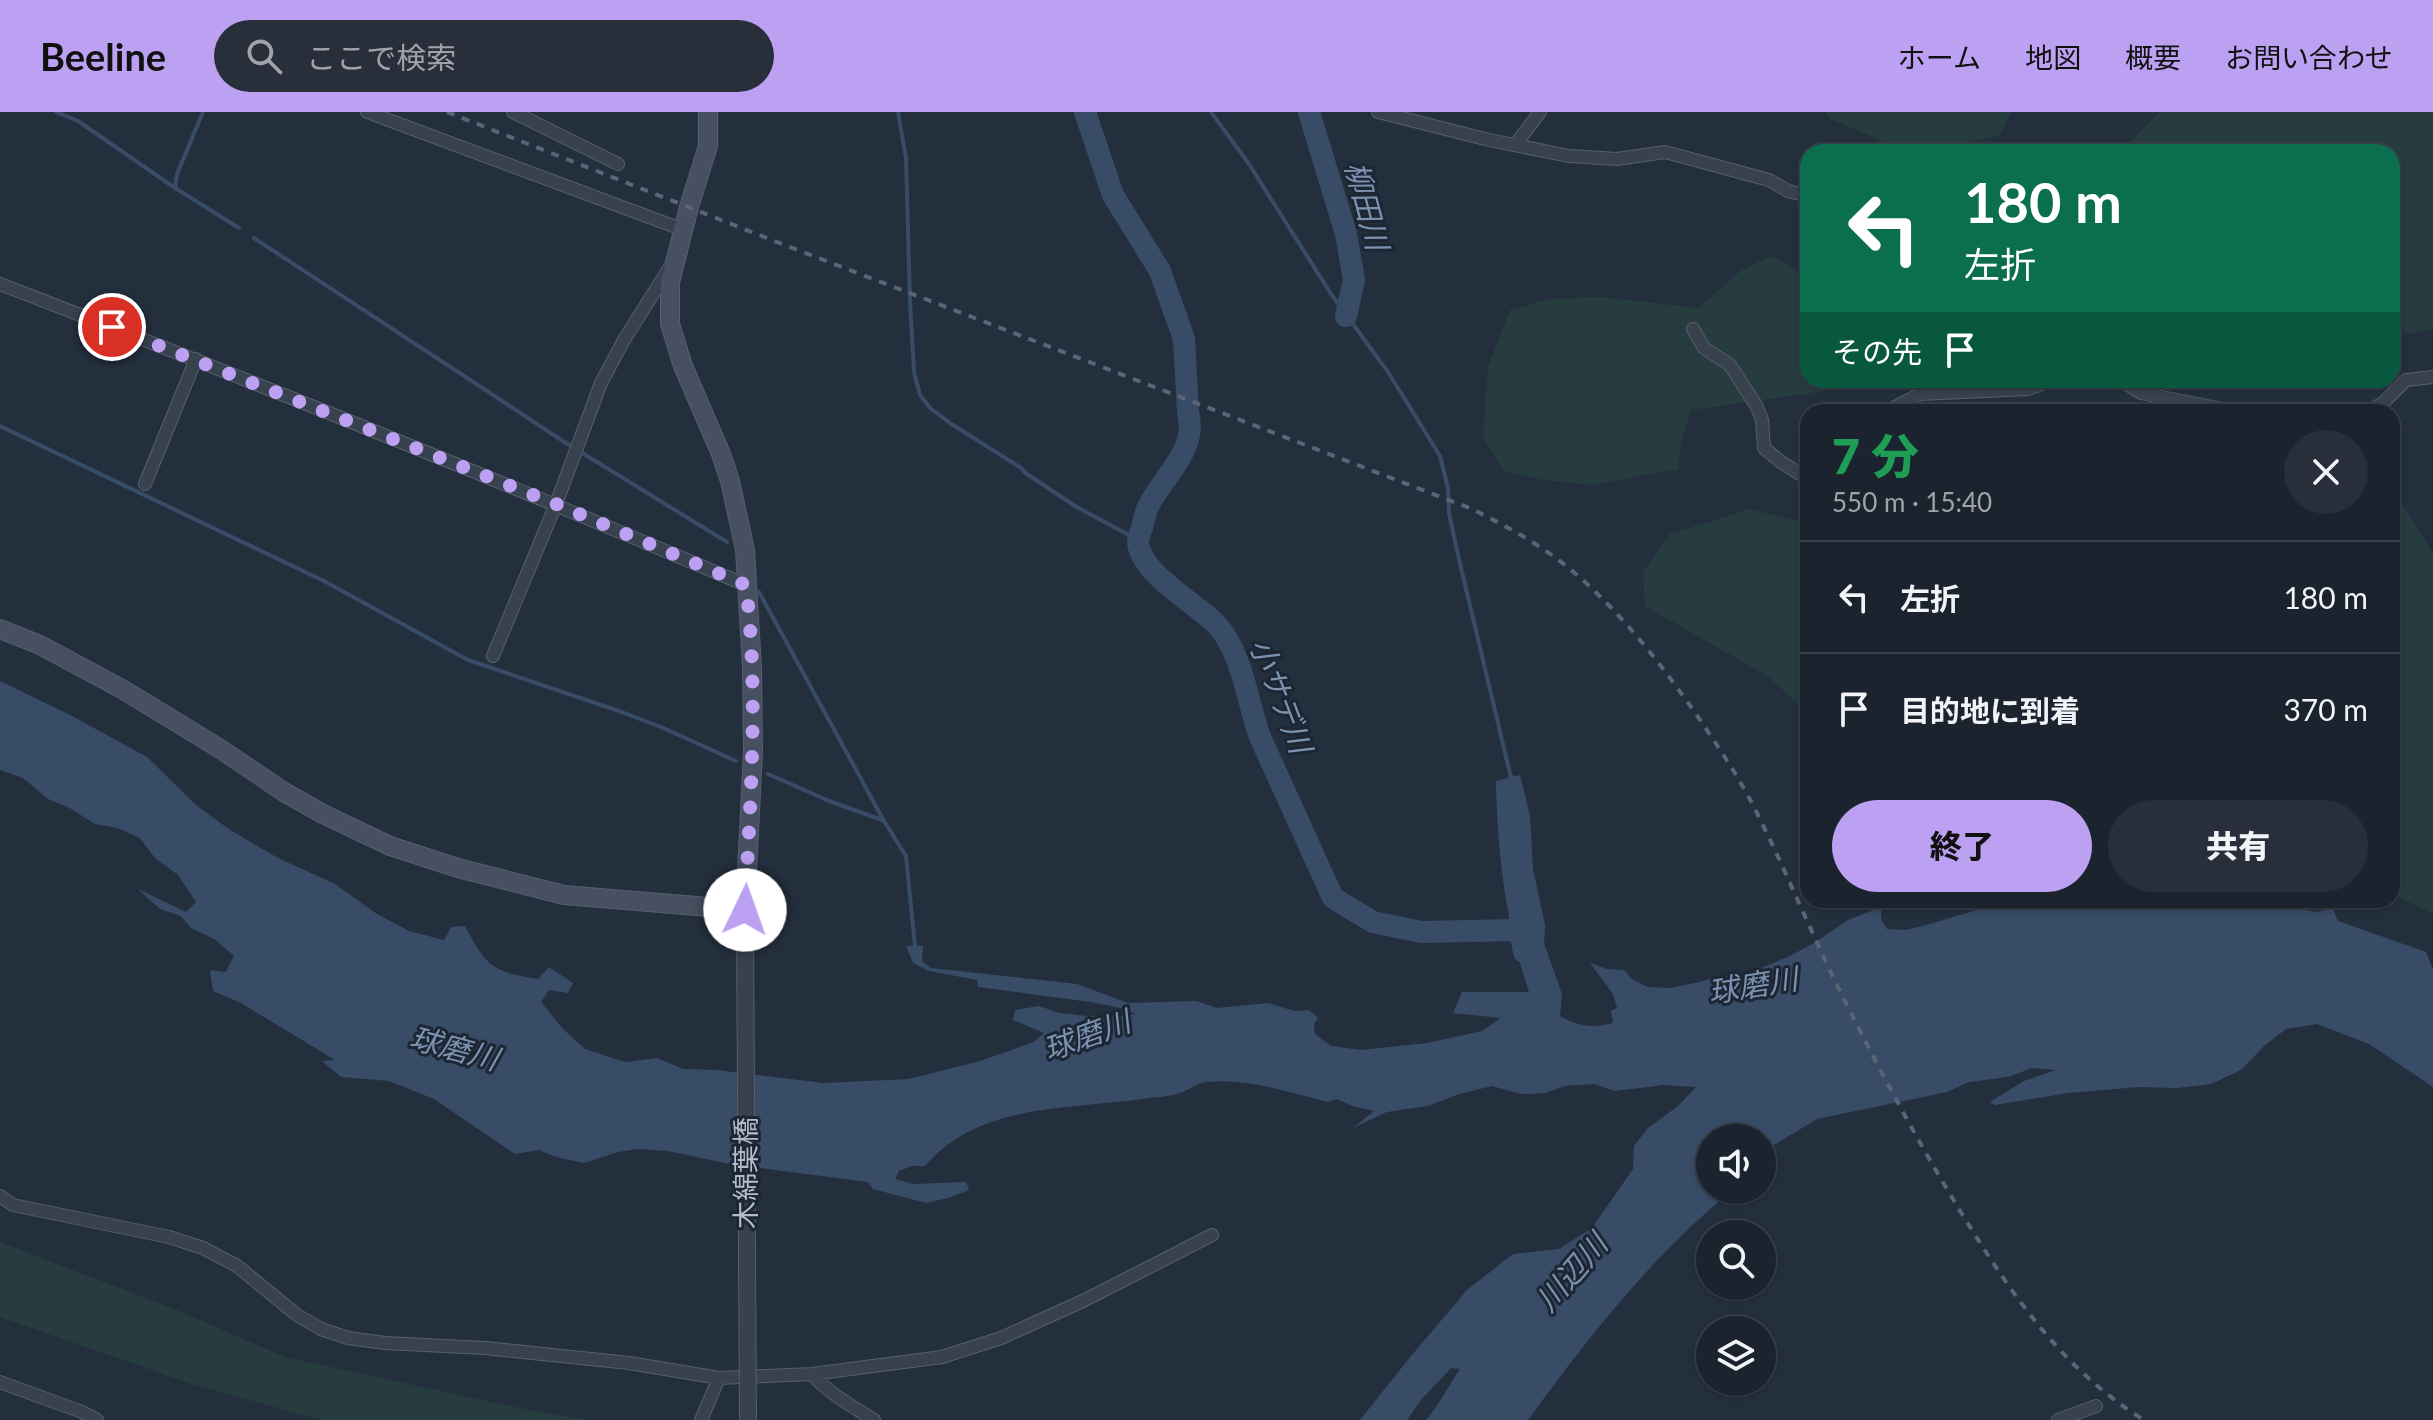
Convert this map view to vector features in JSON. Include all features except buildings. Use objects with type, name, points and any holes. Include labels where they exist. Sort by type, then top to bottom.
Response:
[{"type":"main road","points":[[0,629],[40,645],[122,689],[284,792],[390,846],[458,868],[564,895],[745,910],[753,752],[745,550],[730,481],[683,366],[670,324],[670,283],[708,146],[708,112]]},
{"type":"street","points":[[367,112],[684,230]]},
{"type":"street","points":[[513,112],[618,164]]},
{"type":"street","points":[[1378,112],[1569,156],[1617,159],[1665,152],[1769,180],[1800,194]]},
{"type":"street","points":[[1515,145],[1540,112]]},
{"type":"street","points":[[493,656],[556,504],[601,383],[624,340],[674,262]]},
{"type":"street","points":[[0,284],[556,504],[746,585]]},
{"type":"street","points":[[1693,329],[1704,348],[1730,365],[1757,407],[1762,420],[1764,448],[1800,474]]},
{"type":"street","points":[[145,484],[196,359]]},
{"type":"street","points":[[2400,386],[2406,380],[2433,377]]},
{"type":"street","points":[[1901,404],[1920,394],[2031,388]]},
{"type":"street","points":[[2133,388],[2141,393],[2197,404]]},
{"type":"street","points":[[2381,404],[2398,388]]},
{"type":"street","name":"木綿葉橋","points":[[745,927],[748,1420]]},
{"type":"street","points":[[0,1196],[13,1205],[169,1237],[203,1248],[237,1266],[297,1315],[321,1329],[348,1338],[615,1362],[719,1378],[812,1374],[942,1357],[1001,1338],[1085,1300],[1212,1235]]},
{"type":"street","points":[[812,1374],[838,1398],[874,1420]]},
{"type":"street","points":[[701,1420],[719,1378]]},
{"type":"street","points":[[0,1382],[97,1420]]},
{"type":"street","points":[[2058,1420],[2096,1406]]},
{"type":"green space","points":[[1825,112],[2011,112],[2000,135],[1960,144],[1889,144],[1831,119]]},
{"type":"green space","points":[[2160,112],[2433,112],[2433,329],[2407,334],[2400,327],[2400,144],[2128,144]]},
{"type":"green space","points":[[1771,256],[1800,272],[1800,388],[1842,388],[1691,410],[1681,441],[1678,469],[1591,485],[1537,479],[1504,471],[1483,437],[1488,367],[1510,310],[1548,299],[1601,297],[1699,308],[1740,271]]},
{"type":"green space","points":[[2400,503],[2433,553],[2433,914],[2400,898]]},
{"type":"green space","points":[[1750,509],[1800,522],[1800,706],[1769,677],[1645,606],[1643,572],[1670,534]]},
{"type":"green space","points":[[0,1242],[177,1310],[285,1357],[585,1420],[320,1420],[189,1383],[0,1317]]},
{"type":"water","points":[[0,681],[147,757],[196,805],[230,830],[278,858],[335,884],[377,914],[409,931],[444,940],[451,927],[465,926],[485,959],[500,970],[538,979],[549,967],[573,983],[568,993],[549,990],[541,1002],[562,1028],[585,1049],[625,1062],[657,1058],[683,1069],[824,1083],[909,1079],[980,1061],[1034,1042],[1044,1033],[1013,1020],[1015,1010],[1039,1006],[1059,1013],[1087,1016],[1136,1014],[1090,1002],[978,987],[977,980],[929,971],[913,963],[906,946],[923,946],[922,961],[931,968],[1077,984],[1128,1003],[1196,1001],[1217,1008],[1268,1003],[1294,1011],[1309,1010],[1318,1018],[1314,1024],[1315,1034],[1331,1046],[1361,1050],[1427,1043],[1482,1031],[1501,1018],[1453,1013],[1462,992],[1529,992],[1509,914],[1497,808],[1496,781],[1520,775],[1530,816],[1533,869],[1545,925],[1544,943],[1562,994],[1560,1016],[1573,1022],[1592,1026],[1613,1023],[1611,1011],[1617,1008],[1613,994],[1590,963],[1607,969],[1624,970],[1632,979],[1647,987],[1669,988],[1717,976],[1739,977],[1788,957],[1848,920],[1878,908],[1887,929],[1906,930],[1983,908],[2297,908],[2318,912],[2332,908],[2338,921],[2426,952],[2433,970],[2433,1087],[2369,1044],[2317,1024],[2286,1029],[2241,1070],[2211,1084],[2068,1093],[1995,1105],[1990,1102],[2024,1081],[2056,1070],[2032,1068],[2008,1077],[1969,1082],[1947,1092],[1817,1119],[1776,1144],[1776,1124],[1696,1124],[1696,1204],[1717,1204],[1696,1220],[1623,1298],[1528,1420],[1426,1420],[1460,1369],[1451,1368],[1407,1420],[1360,1420],[1467,1290],[1513,1254],[1559,1249],[1592,1228],[1633,1169],[1634,1146],[1648,1128],[1678,1106],[1696,1087],[1664,1085],[1615,1091],[1594,1084],[1521,1094],[1492,1086],[1428,1106],[1387,1112],[1353,1128],[1374,1111],[1337,1099],[1328,1102],[1253,1084],[1204,1082],[1172,1095],[1029,1112],[973,1130],[947,1145],[925,1166],[912,1166],[899,1171],[895,1179],[913,1184],[966,1182],[969,1190],[926,1203],[873,1189],[868,1182],[730,1164],[668,1151],[637,1149],[584,1163],[539,1150],[515,1154],[434,1099],[389,1081],[341,1077],[322,1061],[335,1060],[241,1003],[213,991],[210,970],[226,972],[234,956],[216,940],[191,928],[181,916],[160,909],[138,889],[186,912],[196,902],[178,875],[155,858],[140,838],[117,828],[95,824],[48,799],[23,778],[0,770]]},
{"type":"waterway","points":[[56,112],[78,121],[239,228]]},
{"type":"waterway","points":[[175,188],[177,174],[203,112]]},
{"type":"waterway","points":[[898,112],[906,158],[914,372],[920,395],[930,408],[950,423],[1075,506],[1138,540]]},
{"type":"waterway","name":"小サデ川","points":[[1085,112],[1113,195],[1160,271],[1184,339],[1190,426],[1184,450],[1155,494],[1138,540],[1147,564],[1225,635],[1243,677],[1260,737],[1333,898],[1373,922],[1421,932],[1520,930],[1524,952]]},
{"type":"waterway","points":[[1211,112],[1249,164],[1331,294],[1388,372],[1440,456],[1458,555],[1512,782]]},
{"type":"waterway","name":"柳田川","points":[[1309,112],[1346,234],[1354,280],[1346,316]]},
{"type":"waterway","points":[[254,238],[569,445]]},
{"type":"waterway","points":[[0,426],[324,581],[468,660],[619,711],[736,761]]},
{"type":"waterway","points":[[584,454],[727,542]]},
{"type":"waterway","points":[[759,592],[906,856],[915,947]]},
{"type":"waterway","points":[[768,774],[882,820]]},
{"type":"railway","points":[[447,112],[1472,509],[1520,534],[1584,581],[1651,654],[1696,714],[1735,774],[1800,905]]},
{"type":"railway","points":[[1801,908],[1880,1070],[1945,1186],[2000,1273],[2064,1354],[2088,1378],[2144,1420]]},
{"type":"route","points":[[112,327],[556,504],[746,585],[752,667],[753,752],[745,910]]},
{"type":"water label","name":"球磨川","points":[[1753,986]]},
{"type":"water label","name":"球磨川","points":[[1087,1036]]},
{"type":"water label","name":"球磨川","points":[[454,1049]]},
{"type":"water label","name":"川辺川","points":[[1572,1273]]}]
